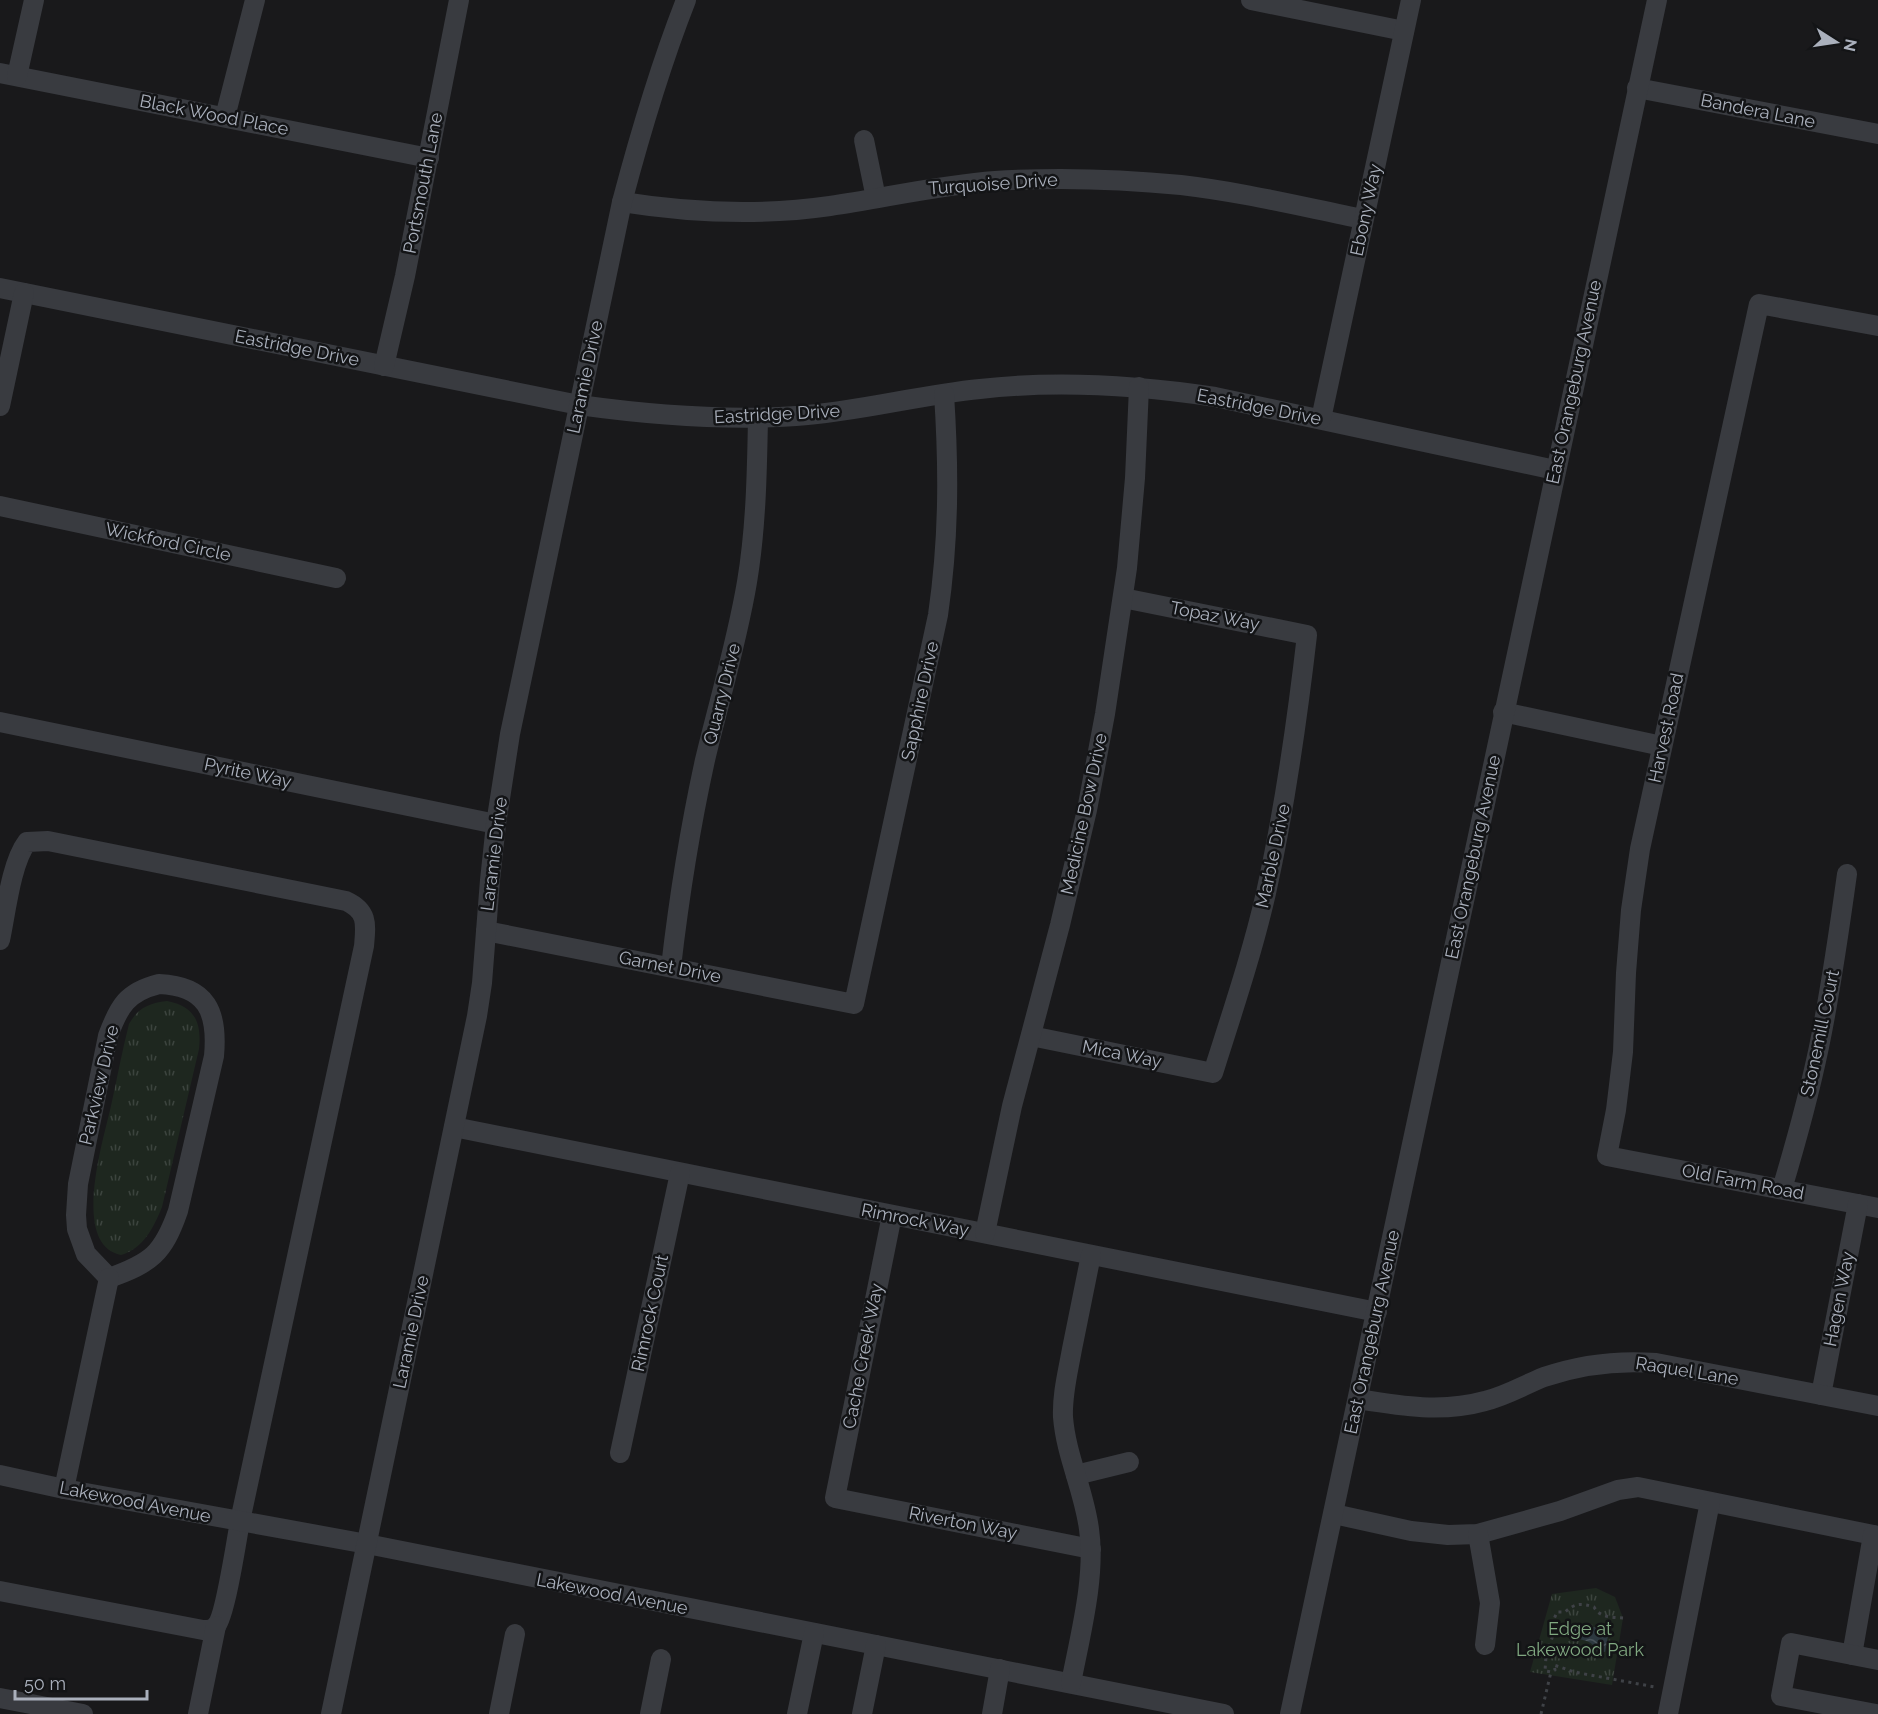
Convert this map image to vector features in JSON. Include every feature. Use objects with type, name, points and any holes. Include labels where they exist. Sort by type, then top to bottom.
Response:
[{"type":"street","points":[[8,74],[34,0]]},
{"type":"street","points":[[225,117],[255,0]]},
{"type":"street","name":"Portsmouth Lane","points":[[384,366],[405,276],[459,0]]},
{"type":"street","name":"Laramie Drive","points":[[331,1714],[477,1016],[496,824],[510,734],[622,202],[644,119],[667,48],[686,0]]},
{"type":"street","points":[[1251,0],[1404,31]]},
{"type":"street","name":"Ebony Way","points":[[1321,419],[1411,0]]},
{"type":"street","name":"East Orangeburg Avenue","points":[[1290,1714],[1657,0]]},
{"type":"street","name":"Black Wood Place","points":[[8,74],[429,158]]},
{"type":"street","name":"Bandera Lane","points":[[1637,88],[1878,134]]},
{"type":"street","points":[[864,140],[876,198]]},
{"type":"street","name":"Turquoise Drive","points":[[622,202],[720,213],[764,212],[830,206],[924,189],[993,181],[1113,179],[1182,185],[1363,219]]},
{"type":"street","name":"Eastridge Drive","points":[[0,288],[579,405],[631,412],[697,418],[798,416],[867,408],[980,389],[1049,384],[1104,384],[1215,397],[1556,470]]},
{"type":"street","points":[[0,406],[24,293]]},
{"type":"street","name":"Harvest Road","points":[[1607,1156],[1616,1110],[1623,1052],[1631,910],[1640,849],[1759,304],[1878,326]]},
{"type":"street","name":"Medicine Bow Drive","points":[[985,1233],[1012,1106],[1060,925],[1087,810],[1105,714],[1123,598],[1135,477],[1138,387]]},
{"type":"street","name":"Sapphire Drive","points":[[854,1004],[938,615],[945,567],[948,517],[948,456],[944,394]]},
{"type":"street","name":"Quarry Drive","points":[[671,968],[692,824],[705,760],[735,643],[747,582],[754,530],[758,418]]},
{"type":"street","name":"Wickford Circle","points":[[0,506],[336,578]]},
{"type":"street","name":"Topaz Way","points":[[1123,598],[1307,635]]},
{"type":"street","name":"Marble Drive","points":[[1213,1073],[1246,970],[1270,873],[1298,716],[1307,635]]},
{"type":"street","points":[[1503,712],[1662,746]]},
{"type":"street","name":"Pyrite Way","points":[[0,722],[496,824]]},
{"type":"street","points":[[0,940],[16,862],[21,849],[27,842],[36,840],[346,901],[356,906],[364,915],[366,929],[364,946],[240,1521],[224,1605],[216,1626],[198,1714]]},
{"type":"street","name":"Stonemill Court","points":[[1782,1189],[1819,1049],[1835,961],[1847,874]]},
{"type":"street","name":"Garnet Drive","points":[[486,931],[854,1004]]},
{"type":"street","name":"Parkview Drive","points":[[159,984],[172,985],[195,993],[211,1011],[215,1039],[214,1056],[178,1210],[165,1241],[139,1267],[109,1278],[86,1254],[77,1229],[76,1215],[78,1184],[108,1036],[116,1014],[127,999],[148,987],[159,984]]},
{"type":"street","name":"Mica Way","points":[[1031,1036],[1213,1073]]},
{"type":"street","name":"Rimrock Way","points":[[454,1126],[1377,1312]]},
{"type":"street","name":"Old Farm Road","points":[[1607,1156],[1878,1208]]},
{"type":"street","name":"Rimrock Court","points":[[620,1453],[680,1173]]},
{"type":"street","name":"Hagen Way","points":[[1821,1395],[1858,1204]]},
{"type":"street","name":"Cache Creek Way","points":[[835,1497],[892,1215]]},
{"type":"street","points":[[1071,1683],[1090,1578],[1091,1549],[1084,1499],[1067,1445],[1063,1416],[1064,1390],[1091,1254]]},
{"type":"street","points":[[64,1489],[109,1278]]},
{"type":"street","name":"Raquel Lane","points":[[1358,1399],[1407,1407],[1459,1407],[1484,1402],[1542,1378],[1576,1367],[1625,1361],[1656,1363],[1878,1406]]},
{"type":"street","points":[[1076,1475],[1128,1462]]},
{"type":"street","name":"Lakewood Avenue","points":[[0,1475],[64,1489],[366,1544],[1224,1714]]},
{"type":"street","points":[[1334,1514],[1411,1532],[1448,1535],[1478,1534],[1560,1511],[1618,1490],[1638,1487],[1875,1536],[1852,1655]]},
{"type":"street","name":"Riverton Way","points":[[835,1497],[1091,1549]]},
{"type":"street","points":[[1668,1714],[1710,1502]]},
{"type":"street","points":[[1478,1534],[1490,1603],[1485,1645]]},
{"type":"street","points":[[0,1591],[203,1630],[210,1630],[216,1626]]},
{"type":"street","points":[[797,1714],[814,1633]]},
{"type":"street","points":[[499,1714],[515,1634]]},
{"type":"street","points":[[1876,1714],[1781,1696],[1791,1643],[1878,1660]]},
{"type":"street","points":[[862,1714],[876,1645]]},
{"type":"street","points":[[650,1714],[661,1659]]},
{"type":"street","points":[[992,1714],[1000,1669]]},
{"type":"street","points":[[0,1698],[83,1714]]},
{"type":"path","points":[[1551,1672],[1545,1671],[1546,1656],[1554,1632],[1554,1619],[1557,1612],[1564,1612],[1573,1605],[1580,1604],[1594,1607],[1603,1616],[1623,1618]]},
{"type":"path","points":[[1541,1714],[1551,1672],[1555,1670],[1554,1665],[1593,1676],[1673,1689]]},
{"type":"green space","points":[[167,1001],[184,1007],[194,1017],[199,1031],[199,1049],[162,1207],[142,1242],[136,1248],[121,1255],[106,1247],[97,1232],[94,1189],[98,1165],[129,1024],[145,1007]]},
{"type":"green space","name":"Edge at Lakewood Park","points":[[1596,1588],[1615,1597],[1623,1618],[1612,1685],[1530,1672],[1552,1594]]},
{"type":"water","points":[[1573,1624],[1599,1628],[1602,1636],[1608,1636],[1605,1652],[1595,1650],[1589,1642],[1571,1638]]}]
